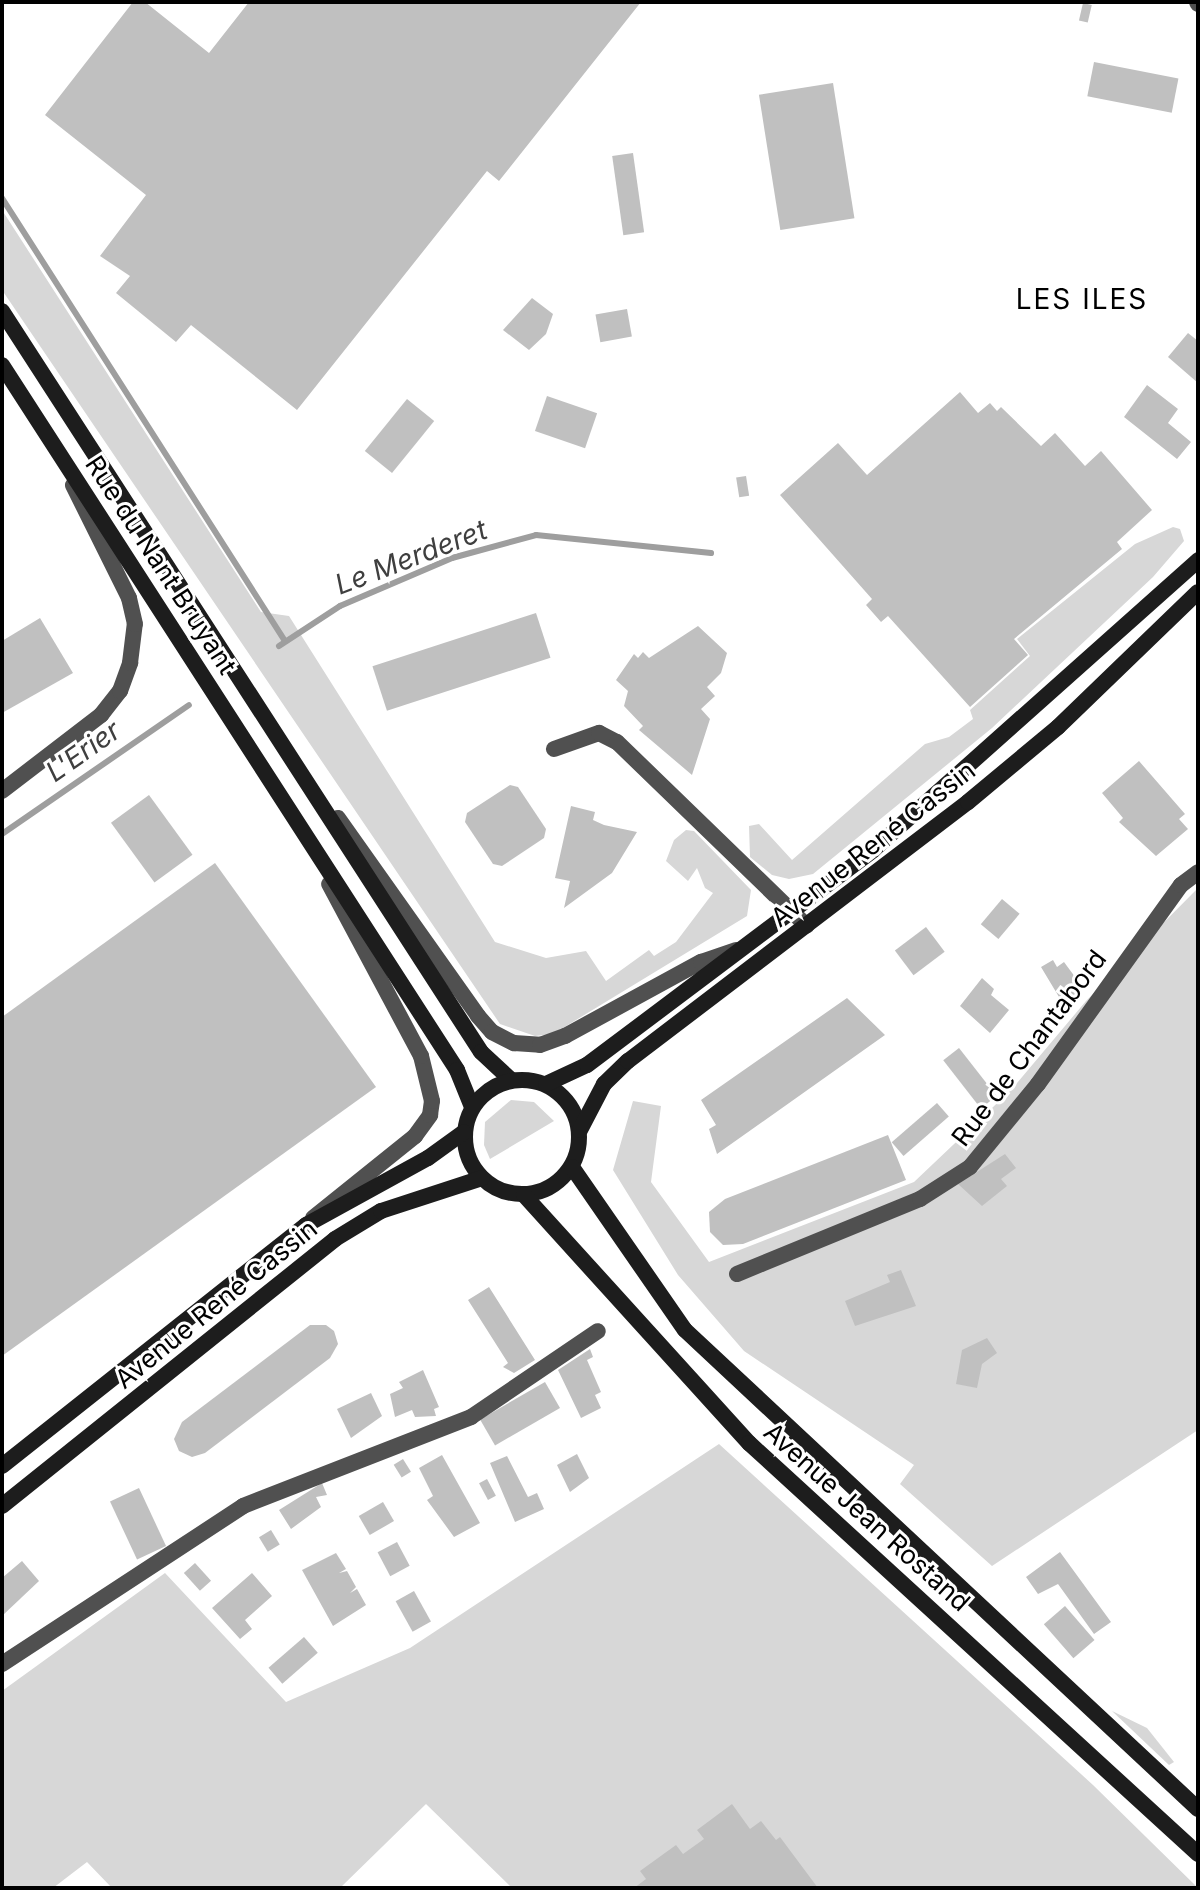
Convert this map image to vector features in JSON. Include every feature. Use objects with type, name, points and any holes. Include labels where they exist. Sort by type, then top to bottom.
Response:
[{"type":"main road","name":"Rue du Nant Bruyant","points":[[2,311],[481,1052],[511,1080]]},
{"type":"main road","name":"Rue du Nant Bruyant","points":[[2,365],[280,791],[457,1070],[472,1107]]},
{"type":"main road","name":"Avenue René Cassin","points":[[546,1084],[587,1065],[736,950],[794,912],[1021,723],[1198,560]]},
{"type":"main road","name":"Avenue René Cassin","points":[[580,1130],[604,1084],[628,1061],[807,926],[1017,761],[1198,592]]},
{"type":"main road","points":[[482,1178],[468,1158],[464,1132],[472,1107],[489,1089],[511,1080],[546,1084],[562,1095],[580,1130],[572,1167],[543,1192],[524,1195]]},
{"type":"main road","name":"Avenue René Cassin","points":[[2,1466],[306,1225],[428,1158],[464,1132]]},
{"type":"main road","name":"Avenue Jean Rostand","points":[[572,1167],[685,1330],[1198,1809]]},
{"type":"main road","name":"Avenue René Cassin","points":[[2,1506],[335,1239],[381,1211],[482,1178]]},
{"type":"main road","name":"Avenue Jean Rostand","points":[[482,1178],[501,1191],[524,1195],[749,1443],[1198,1854]]},
{"type":"street","points":[[2,791],[112,702],[127,677],[135,637],[129,598],[45,429]]},
{"type":"street","name":"Rue du Nant Bruyant","points":[[266,720],[492,1032],[514,1043],[540,1045],[565,1036]]},
{"type":"street","points":[[554,749],[599,733],[617,742],[807,926]]},
{"type":"street","name":"Rue du Nant Bruyant","points":[[280,791],[421,1056],[432,1101]]},
{"type":"street","name":"Rue de Chantabord","points":[[737,1274],[920,1199],[970,1167],[1038,1084],[1181,885],[1198,872]]},
{"type":"street","name":"Avenue René Cassin","points":[[565,1036],[701,962],[736,950]]},
{"type":"street","name":"Avenue René Cassin","points":[[306,1225],[415,1136],[430,1115],[432,1101]]},
{"type":"street","points":[[2,1664],[243,1506],[471,1417],[598,1331]]},
{"type":"shaded area","points":[[2,210],[261,612],[289,616],[495,942],[546,958],[586,951],[606,981],[649,950],[654,956],[676,942],[713,893],[705,888],[697,868],[688,881],[666,861],[674,840],[686,830],[694,831],[751,890],[747,916],[553,1034],[535,1036],[500,1024],[2,290]]},
{"type":"shaded area","points":[[1173,527],[1180,529],[1184,541],[1153,577],[992,728],[813,874],[789,879],[772,875],[750,857],[749,826],[759,824],[792,860],[925,744],[949,737],[973,719],[970,710],[1030,656],[1017,639],[1135,544]]},
{"type":"shaded area","points":[[1198,888],[1198,1430],[992,1566],[900,1484],[914,1465],[744,1351],[678,1275],[613,1170],[633,1101],[661,1106],[651,1182],[709,1262],[914,1182],[1012,1089],[1086,1001]]},
{"type":"shaded area","points":[[511,1100],[534,1102],[554,1121],[490,1159],[484,1145],[485,1122]]},
{"type":"shaded area","points":[[719,1444],[1093,1785],[1198,1888],[512,1888],[426,1804],[340,1888],[112,1888],[87,1862],[53,1888],[2,1888],[2,1691],[165,1573],[286,1702],[410,1648]]},
{"type":"shaded area","points":[[1112,1711],[1147,1728],[1174,1762],[1169,1765]]},
{"type":"building","points":[[133,2],[145,2],[209,53],[249,2],[641,2],[499,181],[487,171],[297,410],[191,325],[176,342],[116,293],[130,276],[100,256],[146,195],[45,115]]},
{"type":"building","points":[[1083,3],[1092,5],[1088,23],[1079,21]]},
{"type":"building","points":[[1094,62],[1178,78],[1172,113],[1087,96]]},
{"type":"building","points":[[833,83],[854,218],[780,230],[759,95]]},
{"type":"building","points":[[633,153],[644,232],[623,235],[612,156]]},
{"type":"building","points":[[532,298],[553,314],[546,334],[529,350],[503,330]]},
{"type":"building","points":[[627,309],[632,337],[600,342],[595,315]]},
{"type":"building","points":[[1188,333],[1198,341],[1198,383],[1168,357]]},
{"type":"building","points":[[1147,385],[1178,409],[1168,423],[1191,442],[1177,459],[1124,417]]},
{"type":"building","points":[[960,392],[978,413],[990,403],[997,411],[1001,407],[1041,446],[1055,433],[1085,466],[1101,451],[1152,510],[1117,542],[1122,549],[1014,639],[1028,655],[970,707],[888,616],[881,622],[866,605],[872,599],[780,495],[838,443],[867,475]]},
{"type":"building","points":[[547,396],[597,413],[585,448],[535,431]]},
{"type":"building","points":[[407,399],[434,421],[392,473],[365,451]]},
{"type":"building","points":[[746,476],[749,496],[739,497],[736,478]]},
{"type":"building","points":[[536,613],[551,658],[387,711],[372,666]]},
{"type":"building","points":[[40,618],[73,673],[2,713],[2,641]]},
{"type":"building","points":[[698,626],[727,653],[721,673],[707,687],[715,696],[701,709],[710,719],[692,775],[639,730],[643,726],[624,706],[628,691],[616,680],[634,654],[638,658],[643,652],[649,658]]},
{"type":"building","points":[[1139,761],[1185,814],[1179,819],[1188,829],[1156,856],[1119,822],[1123,818],[1102,793]]},
{"type":"building","points":[[510,785],[518,787],[546,829],[544,838],[502,866],[493,864],[465,822],[467,813]]},
{"type":"building","points":[[149,795],[192,855],[154,882],[111,823]]},
{"type":"building","points":[[571,806],[595,812],[593,820],[604,825],[637,832],[612,873],[564,908],[570,881],[555,878]]},
{"type":"building","points":[[215,863],[376,1087],[2,1356],[2,1017]]},
{"type":"building","points":[[1002,899],[1020,914],[998,939],[981,924]]},
{"type":"building","points":[[926,927],[945,952],[914,975],[895,950]]},
{"type":"building","points":[[1053,960],[1057,967],[1064,962],[1078,981],[1074,983],[1079,992],[1062,1002],[1041,967]]},
{"type":"building","points":[[982,978],[994,989],[991,995],[1009,1010],[990,1033],[960,1006]]},
{"type":"building","points":[[847,998],[885,1035],[717,1154],[709,1129],[716,1125],[701,1100]]},
{"type":"building","points":[[959,1048],[997,1096],[981,1108],[943,1060]]},
{"type":"building","points":[[937,1103],[949,1117],[904,1156],[892,1142]]},
{"type":"building","points":[[888,1135],[906,1180],[743,1244],[723,1245],[710,1232],[709,1212],[725,1199]]},
{"type":"building","points":[[1005,1154],[1016,1168],[1001,1179],[1007,1186],[982,1206],[958,1184]]},
{"type":"building","points":[[901,1270],[916,1306],[855,1326],[845,1301],[890,1282],[887,1275]]},
{"type":"building","points":[[489,1287],[535,1360],[514,1373],[503,1367],[508,1363],[468,1300]]},
{"type":"building","points":[[310,1325],[326,1325],[334,1331],[338,1344],[330,1358],[205,1453],[192,1457],[179,1451],[174,1439],[182,1422]]},
{"type":"building","points":[[987,1338],[997,1353],[982,1364],[977,1388],[956,1384],[962,1350]]},
{"type":"building","points":[[590,1349],[593,1357],[587,1360],[601,1392],[595,1395],[601,1408],[581,1418],[558,1370]]},
{"type":"building","points":[[423,1370],[439,1407],[434,1409],[436,1416],[415,1417],[412,1410],[395,1417],[390,1394],[403,1388],[399,1382]]},
{"type":"building","points":[[545,1382],[560,1408],[495,1445],[480,1420]]},
{"type":"building","points":[[371,1393],[382,1416],[351,1438],[337,1409]]},
{"type":"building","points":[[577,1454],[589,1478],[570,1492],[557,1465]]},
{"type":"building","points":[[442,1455],[480,1523],[454,1537],[427,1500],[433,1496],[419,1468]]},
{"type":"building","points":[[507,1456],[528,1497],[537,1493],[544,1509],[515,1522],[490,1463]]},
{"type":"building","points":[[403,1459],[411,1472],[402,1478],[394,1465]]},
{"type":"building","points":[[487,1479],[496,1496],[488,1500],[479,1483]]},
{"type":"building","points":[[322,1483],[327,1495],[316,1497],[321,1507],[291,1529],[279,1510]]},
{"type":"building","points":[[139,1488],[166,1546],[137,1560],[110,1502]]},
{"type":"building","points":[[383,1502],[394,1521],[370,1535],[359,1516]]},
{"type":"building","points":[[271,1530],[280,1545],[268,1552],[259,1537]]},
{"type":"building","points":[[397,1542],[410,1566],[390,1576],[378,1552]]},
{"type":"building","points":[[1060,1552],[1111,1622],[1094,1634],[1058,1584],[1038,1594],[1026,1577]]},
{"type":"building","points":[[336,1553],[346,1569],[339,1573],[347,1571],[356,1587],[350,1593],[357,1589],[366,1605],[333,1626],[302,1570]]},
{"type":"building","points":[[22,1561],[39,1581],[2,1616],[2,1578]]},
{"type":"building","points":[[195,1563],[211,1581],[200,1591],[184,1573]]},
{"type":"building","points":[[252,1573],[272,1596],[245,1620],[252,1629],[240,1639],[212,1608]]},
{"type":"building","points":[[414,1591],[431,1622],[413,1632],[396,1601]]},
{"type":"building","points":[[1065,1606],[1095,1640],[1073,1658],[1044,1624]]},
{"type":"building","points":[[304,1637],[318,1653],[282,1684],[269,1668]]},
{"type":"building","points":[[732,1804],[750,1829],[761,1821],[776,1840],[780,1837],[818,1888],[634,1888],[646,1879],[640,1871],[676,1845],[683,1854],[704,1839],[697,1830]]},
{"type":"waterway","points":[[2,198],[285,641]]},
{"type":"waterway","name":"Le Merderet","points":[[279,646],[340,606],[452,558],[536,535],[711,553]]},
{"type":"waterway","name":"L'Erier","points":[[2,834],[189,705]]},
{"type":"district","name":"LES ILES","points":[[1082,299]]}]
